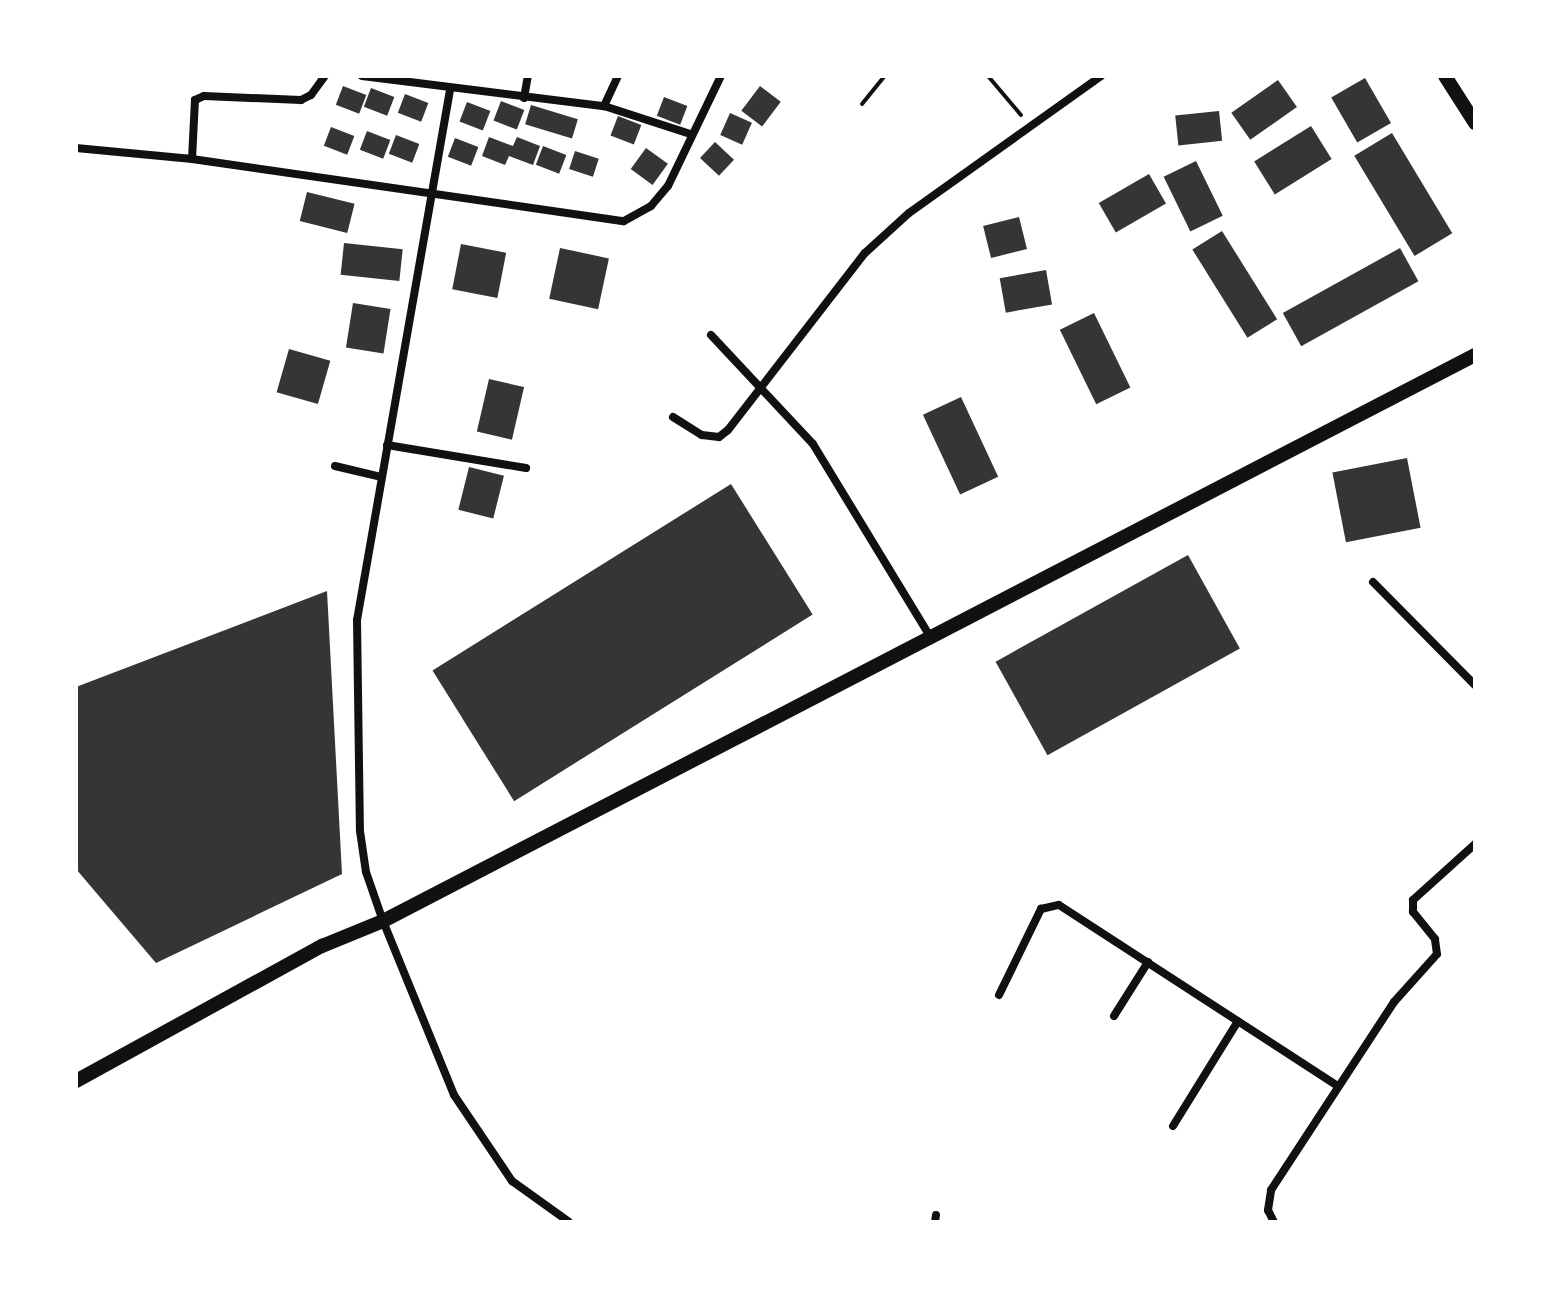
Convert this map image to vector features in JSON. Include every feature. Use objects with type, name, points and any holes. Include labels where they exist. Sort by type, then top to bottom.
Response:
[{"type":"street","points":[[192,159],[195,100],[204,96],[301,100],[311,95],[325,76]]},
{"type":"street","points":[[362,76],[450,90],[604,106],[690,134]]},
{"type":"street","points":[[524,98],[528,76]]},
{"type":"street","points":[[604,106],[618,76]]},
{"type":"street","points":[[76,148],[192,159],[432,191],[612,220],[634,219],[668,186],[690,134],[721,76]]},
{"type":"street","points":[[673,417],[692,432],[719,437],[738,422],[838,281],[865,253],[909,213],[1101,76]]},
{"type":"street","points":[[1445,76],[1475,123]]},
{"type":"street","points":[[450,90],[365,555],[354,665],[360,831],[366,872],[383,921],[454,1095],[512,1181],[569,1222]]},
{"type":"street","points":[[711,335],[763,387],[837,480],[929,635]]},
{"type":"street","points":[[76,1081],[322,946],[383,921],[929,635],[1475,355]]},
{"type":"street","points":[[387,445],[526,468]]},
{"type":"street","points":[[335,466],[381,477]]},
{"type":"street","points":[[1373,582],[1475,685]]},
{"type":"street","points":[[1274,1222],[1268,1210],[1271,1190],[1394,1002],[1437,954],[1435,939],[1413,912],[1413,900],[1475,844]]},
{"type":"street","points":[[999,995],[1041,909],[1049,904],[1059,905],[1338,1086]]},
{"type":"street","points":[[1114,1016],[1148,962]]},
{"type":"street","points":[[1173,1126],[1238,1021]]},
{"type":"path","points":[[862,104],[885,76]]},
{"type":"path","points":[[988,76],[1031,126]]},
{"type":"building","points":[[1365,78],[1391,123],[1357,143],[1331,98]]},
{"type":"building","points":[[1278,80],[1297,107],[1250,140],[1231,113]]},
{"type":"building","points":[[343,86],[366,95],[359,114],[336,105]]},
{"type":"building","points":[[760,86],[781,102],[762,126],[741,111]]},
{"type":"building","points":[[371,88],[394,97],[387,116],[364,107]]},
{"type":"building","points":[[405,94],[428,103],[421,122],[398,113]]},
{"type":"building","points":[[664,97],[687,106],[680,125],[657,116]]},
{"type":"building","points":[[501,101],[524,110],[517,130],[493,121]]},
{"type":"building","points":[[467,102],[490,111],[483,131],[459,122]]},
{"type":"building","points":[[531,105],[578,119],[572,138],[525,124]]},
{"type":"building","points":[[1219,111],[1222,141],[1178,145],[1175,116]]},
{"type":"building","points":[[730,113],[752,123],[742,145],[720,135]]},
{"type":"building","points":[[618,116],[641,125],[634,145],[610,136]]},
{"type":"building","points":[[1311,126],[1332,159],[1275,195],[1254,162]]},
{"type":"building","points":[[331,127],[354,136],[347,155],[324,146]]},
{"type":"building","points":[[367,131],[390,140],[383,159],[360,150]]},
{"type":"building","points":[[1392,133],[1452,233],[1415,256],[1354,156]]},
{"type":"building","points":[[396,135],[419,144],[412,163],[389,154]]},
{"type":"building","points":[[489,137],[513,146],[517,137],[540,146],[533,165],[509,156],[505,165],[482,156]]},
{"type":"building","points":[[455,138],[478,147],[471,166],[448,157]]},
{"type":"building","points":[[715,142],[734,160],[719,176],[700,158]]},
{"type":"building","points":[[543,146],[566,155],[559,174],[536,165]]},
{"type":"building","points":[[646,148],[668,164],[653,185],[631,169]]},
{"type":"building","points":[[575,151],[599,159],[593,177],[569,169]]},
{"type":"building","points":[[1196,161],[1223,216],[1190,232],[1164,177]]},
{"type":"building","points":[[1149,174],[1166,203],[1116,232],[1099,203]]},
{"type":"building","points":[[307,192],[355,204],[347,233],[300,221]]},
{"type":"building","points":[[1019,217],[1027,249],[991,258],[983,226]]},
{"type":"building","points":[[1222,231],[1277,319],[1247,338],[1192,250]]},
{"type":"building","points":[[344,243],[403,249],[399,281],[341,275]]},
{"type":"building","points":[[461,244],[506,253],[497,298],[452,289]]},
{"type":"building","points":[[560,248],[609,258],[598,309],[549,299]]},
{"type":"building","points":[[1400,248],[1418,281],[1301,346],[1283,313]]},
{"type":"building","points":[[1046,270],[1052,304],[1006,313],[1000,278]]},
{"type":"building","points":[[353,303],[391,309],[383,353],[346,347]]},
{"type":"building","points":[[1094,313],[1130,388],[1096,404],[1060,330]]},
{"type":"building","points":[[289,349],[330,361],[318,404],[277,392]]},
{"type":"building","points":[[489,379],[524,387],[512,440],[477,432]]},
{"type":"building","points":[[961,397],[998,477],[960,495],[923,415]]},
{"type":"building","points":[[1407,458],[1421,528],[1346,542],[1332,473]]},
{"type":"building","points":[[469,467],[504,476],[493,518],[458,510]]},
{"type":"building","points":[[731,484],[813,615],[514,801],[432,671]]},
{"type":"building","points":[[1188,555],[1240,649],[1047,755],[996,662]]},
{"type":"building","points":[[327,591],[342,874],[156,963],[76,869],[76,687]]}]
